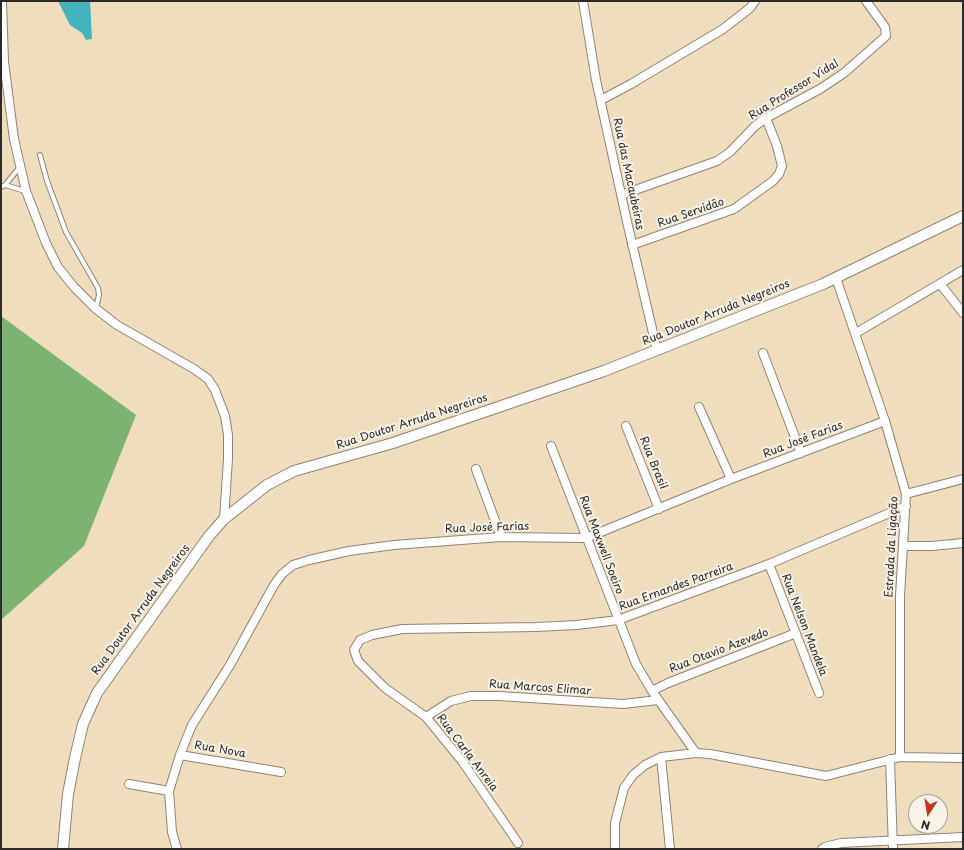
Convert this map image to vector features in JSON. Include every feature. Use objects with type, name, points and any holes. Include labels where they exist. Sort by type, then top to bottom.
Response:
[{"type":"street","points":[[2,1],[4,62],[19,168],[43,238],[58,267],[74,287],[95,308],[117,326],[194,369],[208,379],[215,390],[225,416],[228,435],[224,519]]},
{"type":"street","name":"Rua das Macaubeiras","points":[[582,1],[621,194],[657,350]]},
{"type":"street","points":[[601,100],[631,84],[723,29],[750,8],[755,1]]},
{"type":"street","name":"Rua Professor Vidal","points":[[621,194],[717,160],[730,152],[755,126],[766,118],[834,80],[886,36],[887,31],[866,1]]},
{"type":"street","name":"Rua Servidão","points":[[632,245],[734,210],[773,181],[779,174],[782,166],[777,146],[766,118]]},
{"type":"street","name":"Rua Doutor Arruda Negreiros","points":[[63,849],[68,794],[75,758],[83,724],[96,693],[152,614],[224,519],[254,493],[280,476],[448,425],[604,371],[836,278],[963,216]]},
{"type":"street","points":[[856,333],[963,270]]},
{"type":"street","name":"Estrada da Ligação","points":[[836,278],[885,421],[906,494],[900,596],[900,757]]},
{"type":"street","points":[[941,284],[963,313]]},
{"type":"street","points":[[763,353],[801,453]]},
{"type":"street","points":[[699,408],[731,479]]},
{"type":"street","name":"Rua José Farias","points":[[180,755],[192,724],[230,665],[274,585],[282,574],[293,565],[335,554],[394,545],[501,537],[586,538],[731,479],[885,421]]},
{"type":"street","name":"Rua Brasil","points":[[626,426],[659,509]]},
{"type":"street","name":"Rua Maxwell Soeiro","points":[[551,446],[636,664],[658,700],[696,753]]},
{"type":"street","points":[[476,469],[501,537]]},
{"type":"street","points":[[906,494],[963,479]]},
{"type":"street","name":"Rua Ernandes Parreira","points":[[354,653],[357,644],[364,638],[402,630],[536,628],[618,620],[769,564],[906,506]]},
{"type":"street","points":[[904,546],[945,546],[963,543]]},
{"type":"street","name":"Rua Nelson Mandela","points":[[769,564],[819,693]]},
{"type":"street","name":"Rua Otavio Azevedo","points":[[652,691],[668,683],[796,633]]},
{"type":"street","name":"Rua Carla Anreia","points":[[354,653],[358,661],[380,683],[426,717],[462,761],[518,843]]},
{"type":"street","name":"Rua Marcos Elimar","points":[[426,717],[438,707],[451,701],[471,696],[499,696],[623,704],[658,700]]},
{"type":"street","points":[[615,849],[615,823],[624,788],[633,775],[645,765],[661,757],[696,753],[826,776],[900,757],[963,758]]},
{"type":"street","name":"Rua Nova","points":[[176,849],[172,832],[169,791],[180,755],[281,772]]},
{"type":"street","points":[[661,757],[670,849]]},
{"type":"street","points":[[890,759],[892,845]]},
{"type":"street","points":[[129,784],[169,791]]},
{"type":"street","points":[[822,849],[841,843],[892,845],[963,837]]},
{"type":"lane","points":[[40,155],[49,187],[66,232],[98,288],[99,295],[95,308]]},
{"type":"lane","points":[[19,168],[3,186],[26,191]]},
{"type":"green space","points":[[1,316],[136,415],[84,546],[1,620]]},
{"type":"water","points":[[58,1],[90,1],[92,39],[86,40],[82,33],[70,25]]}]
